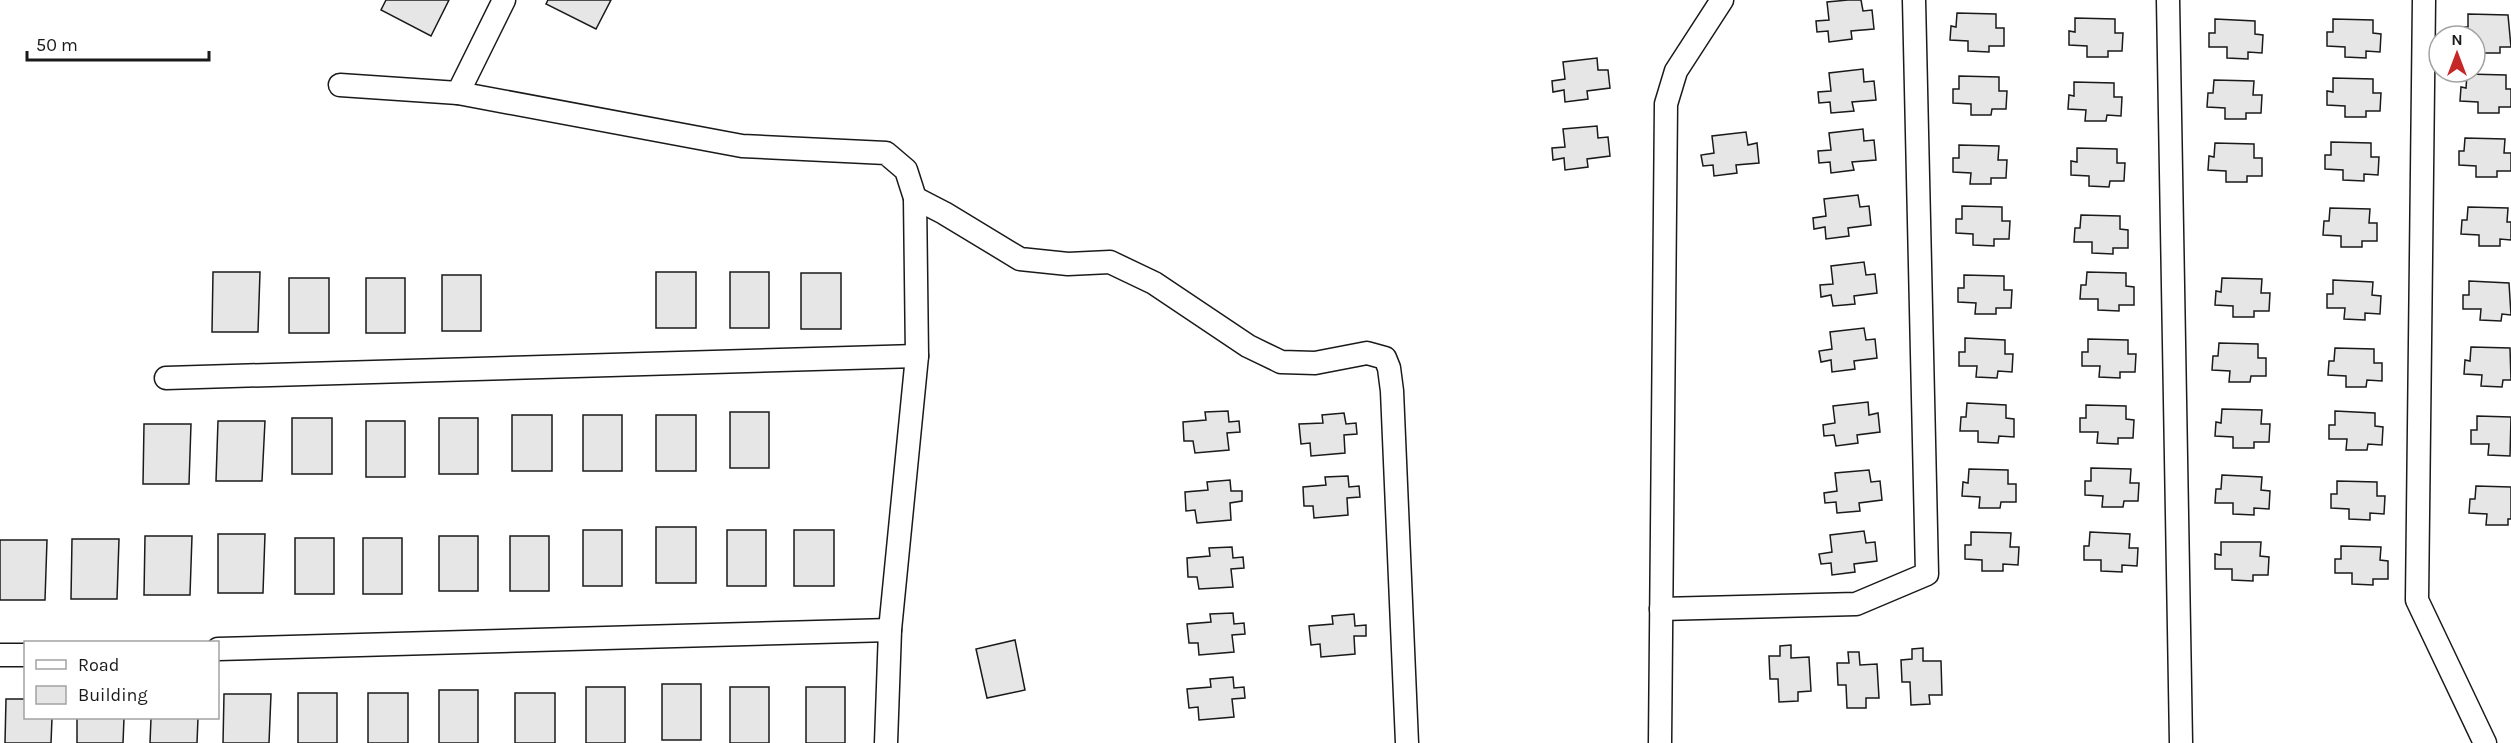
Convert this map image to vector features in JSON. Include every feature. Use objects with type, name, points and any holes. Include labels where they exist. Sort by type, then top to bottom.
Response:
[{"type":"street","points":[[458,93],[504,0]]},
{"type":"street","points":[[1660,743],[1666,105],[1676,71],[1722,0]]},
{"type":"street","points":[[1661,609],[1857,604],[1927,574],[1914,0]]},
{"type":"street","points":[[2168,0],[2181,743]]},
{"type":"street","points":[[2424,0],[2417,600],[2485,743]]},
{"type":"street","points":[[340,85],[458,93],[742,146],[886,153],[906,170],[915,198],[917,356],[890,630],[886,743]]},
{"type":"street","points":[[915,198],[1020,259],[1068,264],[1110,262],[1154,283],[1248,346],[1281,362],[1315,363],[1367,353],[1385,358],[1389,368],[1392,391],[1407,743]]},
{"type":"street","points":[[166,378],[917,356]]},
{"type":"street","points":[[219,649],[890,630]]},
{"type":"street","points":[[0,655],[24,655]]},
{"type":"building","points":[[386,0],[449,0],[431,36],[381,10]]},
{"type":"building","points":[[548,0],[611,0],[596,29],[546,4]]},
{"type":"building","points":[[1861,0],[1863,11],[1872,10],[1874,29],[1851,31],[1852,39],[1829,42],[1828,31],[1817,32],[1816,21],[1829,20],[1827,2]]},
{"type":"building","points":[[1957,13],[1996,14],[1996,28],[2004,28],[2004,46],[1989,46],[1989,52],[1968,51],[1968,41],[1950,40],[1951,26],[1956,27]]},
{"type":"building","points":[[2468,14],[2508,15],[2511,47],[2500,47],[2500,53],[2487,53],[2487,24],[2468,24]]},
{"type":"building","points":[[2075,18],[2115,19],[2115,33],[2123,33],[2122,51],[2108,51],[2108,57],[2087,57],[2087,46],[2069,45],[2069,31],[2075,32]]},
{"type":"building","points":[[2215,19],[2255,21],[2255,34],[2263,35],[2262,53],[2248,52],[2248,59],[2227,58],[2227,47],[2209,47],[2209,33],[2215,33]]},
{"type":"building","points":[[2333,19],[2373,20],[2373,33],[2381,34],[2380,52],[2366,51],[2366,58],[2345,57],[2345,47],[2327,46],[2327,32],[2333,32]]},
{"type":"building","points":[[1597,58],[1598,70],[1608,70],[1610,88],[1587,91],[1588,99],[1565,102],[1564,90],[1553,92],[1552,81],[1565,79],[1563,62]]},
{"type":"building","points":[[1863,69],[1864,82],[1874,81],[1876,100],[1852,102],[1854,111],[1831,113],[1830,102],[1819,103],[1818,92],[1831,91],[1829,73]]},
{"type":"building","points":[[2487,75],[2506,75],[2506,89],[2511,89],[2511,107],[2499,107],[2499,113],[2478,113],[2478,102],[2460,101],[2461,87],[2466,88],[2466,84],[2487,84]]},
{"type":"building","points":[[1959,76],[1999,77],[1999,91],[2007,91],[2006,109],[1992,109],[1991,115],[1971,115],[1971,104],[1953,103],[1953,89],[1959,89]]},
{"type":"building","points":[[2333,78],[2373,79],[2373,93],[2381,93],[2380,111],[2366,111],[2366,117],[2345,117],[2345,106],[2327,105],[2327,91],[2333,92]]},
{"type":"building","points":[[2214,80],[2254,81],[2253,95],[2262,95],[2261,113],[2246,113],[2246,119],[2225,119],[2225,108],[2207,107],[2208,93],[2213,93]]},
{"type":"building","points":[[2074,82],[2114,83],[2114,97],[2122,97],[2121,116],[2107,115],[2106,121],[2085,121],[2086,110],[2068,109],[2069,95],[2074,96]]},
{"type":"building","points":[[1597,126],[1598,138],[1608,137],[1610,156],[1587,159],[1588,167],[1565,170],[1564,158],[1553,160],[1552,148],[1565,147],[1563,129]]},
{"type":"building","points":[[1863,129],[1864,141],[1874,140],[1876,160],[1852,162],[1854,170],[1831,173],[1830,162],[1819,163],[1818,151],[1831,150],[1829,133]]},
{"type":"building","points":[[1746,132],[1748,145],[1757,143],[1759,163],[1736,165],[1737,173],[1714,176],[1713,165],[1703,166],[1701,155],[1714,153],[1712,136]]},
{"type":"building","points":[[2465,138],[2505,139],[2504,153],[2511,153],[2511,171],[2497,171],[2497,177],[2476,177],[2476,166],[2459,165],[2459,151],[2464,151]]},
{"type":"building","points":[[2331,142],[2371,143],[2371,157],[2379,157],[2378,175],[2364,174],[2364,181],[2343,180],[2343,170],[2325,169],[2325,155],[2331,155]]},
{"type":"building","points":[[2215,143],[2254,144],[2254,158],[2262,158],[2262,176],[2247,176],[2247,182],[2226,182],[2226,171],[2208,170],[2209,156],[2214,157]]},
{"type":"building","points":[[1959,145],[1999,146],[1998,160],[2007,160],[2006,178],[1991,178],[1991,184],[1970,184],[1971,173],[1953,172],[1953,158],[1959,158]]},
{"type":"building","points":[[2077,148],[2117,149],[2117,163],[2125,163],[2124,181],[2110,181],[2109,187],[2089,186],[2089,176],[2071,175],[2071,161],[2077,162]]},
{"type":"building","points":[[1858,195],[1860,207],[1869,206],[1871,225],[1848,228],[1849,236],[1826,239],[1825,227],[1814,229],[1813,218],[1826,216],[1824,199]]},
{"type":"building","points":[[1962,206],[2002,207],[2002,221],[2010,221],[2009,239],[1994,239],[1994,246],[1973,245],[1973,234],[1956,233],[1956,219],[1962,219]]},
{"type":"building","points":[[2468,207],[2508,208],[2507,222],[2511,222],[2511,240],[2500,239],[2500,246],[2479,246],[2479,235],[2461,234],[2462,220],[2467,220]]},
{"type":"building","points":[[2330,208],[2370,209],[2369,223],[2377,223],[2377,241],[2362,241],[2362,247],[2341,247],[2341,236],[2323,235],[2324,221],[2329,221]]},
{"type":"building","points":[[2081,215],[2120,216],[2120,229],[2128,230],[2128,248],[2113,248],[2113,254],[2092,253],[2092,242],[2074,242],[2075,228],[2080,228]]},
{"type":"building","points":[[1864,262],[1866,275],[1875,274],[1877,293],[1854,296],[1855,304],[1833,306],[1831,295],[1821,297],[1820,285],[1833,284],[1831,266]]},
{"type":"building","points":[[213,272],[260,272],[258,332],[212,332]]},
{"type":"building","points":[[656,272],[696,272],[696,328],[656,328]]},
{"type":"building","points":[[730,272],[769,272],[769,328],[730,328]]},
{"type":"building","points":[[2087,272],[2126,273],[2126,286],[2134,287],[2134,305],[2119,305],[2119,311],[2098,310],[2098,299],[2080,299],[2081,285],[2086,285]]},
{"type":"building","points":[[801,273],[841,273],[841,329],[801,329]]},
{"type":"building","points":[[442,275],[481,275],[481,331],[442,331]]},
{"type":"building","points":[[1964,275],[2004,276],[2004,290],[2012,290],[2011,308],[1996,308],[1996,314],[1975,314],[1976,303],[1958,302],[1958,288],[1964,288]]},
{"type":"building","points":[[289,278],[329,278],[329,333],[289,333]]},
{"type":"building","points":[[366,278],[405,278],[405,333],[366,333]]},
{"type":"building","points":[[2222,278],[2262,279],[2261,293],[2270,293],[2269,311],[2254,311],[2254,317],[2233,317],[2233,306],[2215,305],[2216,291],[2221,292]]},
{"type":"building","points":[[2333,280],[2373,282],[2372,295],[2381,296],[2380,314],[2365,313],[2365,320],[2344,319],[2345,308],[2327,308],[2327,294],[2333,294]]},
{"type":"building","points":[[2469,281],[2509,283],[2511,315],[2502,314],[2501,321],[2480,320],[2481,309],[2463,309],[2463,295],[2469,295]]},
{"type":"building","points":[[1864,328],[1866,340],[1875,339],[1877,358],[1854,361],[1855,369],[1832,372],[1831,360],[1821,362],[1819,351],[1832,349],[1830,332]]},
{"type":"building","points":[[1965,338],[2005,340],[2005,354],[2013,354],[2012,372],[1998,371],[1997,378],[1976,377],[1977,366],[1959,366],[1959,352],[1965,352]]},
{"type":"building","points":[[2088,339],[2128,340],[2128,354],[2136,354],[2135,372],[2120,372],[2120,378],[2099,377],[2100,366],[2082,366],[2082,352],[2088,352]]},
{"type":"building","points":[[2219,343],[2258,344],[2258,358],[2266,358],[2266,376],[2251,376],[2250,382],[2229,382],[2230,371],[2212,370],[2213,356],[2218,356]]},
{"type":"building","points":[[2471,347],[2510,348],[2511,380],[2503,380],[2502,387],[2481,386],[2482,375],[2464,374],[2465,360],[2470,361]]},
{"type":"building","points":[[2335,348],[2374,349],[2374,363],[2382,363],[2382,381],[2367,380],[2366,387],[2346,387],[2346,376],[2328,375],[2329,361],[2334,361]]},
{"type":"building","points":[[1868,402],[1869,415],[1878,413],[1880,432],[1857,435],[1858,443],[1836,446],[1834,435],[1824,436],[1823,425],[1835,423],[1833,406]]},
{"type":"building","points":[[1967,403],[2006,405],[2006,418],[2014,419],[2014,437],[1999,436],[1998,443],[1978,442],[1978,431],[1960,431],[1961,417],[1966,417]]},
{"type":"building","points":[[2086,405],[2126,406],[2126,419],[2134,420],[2133,438],[2118,438],[2118,444],[2097,443],[2098,432],[2080,432],[2080,418],[2086,418]]},
{"type":"building","points":[[2222,409],[2262,410],[2261,424],[2270,424],[2269,442],[2254,442],[2254,448],[2233,448],[2233,437],[2215,436],[2216,422],[2221,423]]},
{"type":"building","points":[[1228,411],[1229,422],[1239,421],[1240,432],[1227,433],[1229,450],[1195,453],[1193,441],[1184,441],[1183,422],[1206,420],[1205,412]]},
{"type":"building","points":[[2335,411],[2375,413],[2375,426],[2383,427],[2382,445],[2368,444],[2367,450],[2346,450],[2347,439],[2329,439],[2329,425],[2335,425]]},
{"type":"building","points":[[730,412],[769,412],[769,468],[730,468]]},
{"type":"building","points":[[1344,413],[1346,424],[1356,423],[1357,434],[1344,435],[1345,453],[1311,456],[1310,443],[1301,444],[1299,424],[1323,423],[1322,415]]},
{"type":"building","points":[[512,415],[552,415],[552,471],[512,471]]},
{"type":"building","points":[[583,415],[622,415],[622,471],[583,471]]},
{"type":"building","points":[[656,415],[696,415],[696,471],[656,471]]},
{"type":"building","points":[[2477,416],[2511,417],[2510,456],[2488,455],[2489,444],[2471,444],[2471,430],[2477,430]]},
{"type":"building","points":[[292,418],[332,418],[332,474],[292,474]]},
{"type":"building","points":[[439,418],[478,418],[478,474],[439,474]]},
{"type":"building","points":[[218,421],[265,421],[262,481],[216,481]]},
{"type":"building","points":[[366,421],[405,421],[405,477],[366,477]]},
{"type":"building","points":[[144,424],[191,424],[189,484],[143,484]]},
{"type":"building","points":[[2091,468],[2131,469],[2130,483],[2139,483],[2138,501],[2124,501],[2123,507],[2102,507],[2103,496],[2085,495],[2085,481],[2091,481]]},
{"type":"building","points":[[1969,469],[2008,470],[2008,484],[2016,484],[2016,502],[2001,502],[2000,508],[1979,508],[1980,497],[1962,496],[1963,482],[1968,483]]},
{"type":"building","points":[[1869,470],[1871,482],[1880,481],[1882,500],[1859,503],[1860,511],[1837,513],[1836,502],[1825,503],[1824,493],[1837,491],[1835,473]]},
{"type":"building","points":[[2222,475],[2262,477],[2261,490],[2270,491],[2269,509],[2254,508],[2254,515],[2233,514],[2233,503],[2215,503],[2216,489],[2221,489]]},
{"type":"building","points":[[1348,476],[1349,487],[1359,486],[1360,497],[1347,498],[1348,515],[1314,518],[1313,506],[1304,506],[1303,487],[1326,485],[1325,477]]},
{"type":"building","points":[[1230,480],[1231,491],[1242,491],[1242,501],[1230,503],[1231,520],[1197,523],[1195,510],[1186,511],[1185,492],[1208,490],[1207,482]]},
{"type":"building","points":[[2337,481],[2377,482],[2377,496],[2385,496],[2384,514],[2370,513],[2370,520],[2349,519],[2349,509],[2331,508],[2331,494],[2337,494]]},
{"type":"building","points":[[2476,486],[2511,487],[2511,519],[2508,519],[2508,525],[2486,525],[2487,514],[2469,513],[2470,499],[2475,499]]},
{"type":"building","points":[[656,527],[696,527],[696,583],[656,583]]},
{"type":"building","points":[[583,530],[622,530],[622,586],[583,586]]},
{"type":"building","points":[[727,530],[766,530],[766,586],[727,586]]},
{"type":"building","points":[[794,530],[834,530],[834,586],[794,586]]},
{"type":"building","points":[[1864,531],[1866,543],[1875,542],[1877,561],[1854,564],[1855,572],[1832,575],[1831,563],[1821,564],[1819,554],[1832,552],[1830,535]]},
{"type":"building","points":[[1971,532],[2011,533],[2010,547],[2019,547],[2018,565],[2003,564],[2003,571],[1982,571],[1982,560],[1965,559],[1965,545],[1971,545]]},
{"type":"building","points":[[2090,532],[2130,534],[2129,548],[2138,548],[2137,566],[2122,565],[2122,572],[2101,571],[2101,560],[2084,560],[2084,546],[2089,546]]},
{"type":"building","points":[[218,534],[265,534],[263,593],[218,593]]},
{"type":"building","points":[[145,536],[192,536],[190,595],[144,595]]},
{"type":"building","points":[[439,536],[478,536],[478,591],[439,591]]},
{"type":"building","points":[[510,536],[549,536],[549,591],[510,591]]},
{"type":"building","points":[[295,538],[334,538],[334,594],[295,594]]},
{"type":"building","points":[[363,538],[402,538],[402,594],[363,594]]},
{"type":"building","points":[[72,539],[119,539],[117,599],[71,599]]},
{"type":"building","points":[[0,540],[47,540],[45,600],[0,600]]},
{"type":"building","points":[[2221,542],[2261,542],[2260,556],[2269,557],[2268,575],[2253,575],[2253,581],[2232,580],[2232,569],[2215,569],[2215,554],[2221,555]]},
{"type":"building","points":[[2341,546],[2381,547],[2380,560],[2388,561],[2388,579],[2373,579],[2373,585],[2352,584],[2352,573],[2335,573],[2335,559],[2341,559]]},
{"type":"building","points":[[1232,547],[1233,558],[1243,557],[1244,568],[1231,569],[1233,587],[1199,589],[1197,577],[1188,577],[1187,558],[1210,556],[1209,548]]},
{"type":"building","points":[[1233,613],[1234,624],[1244,623],[1245,634],[1232,635],[1234,652],[1199,655],[1198,643],[1189,643],[1187,624],[1211,622],[1210,614]]},
{"type":"building","points":[[1354,614],[1355,626],[1366,625],[1366,636],[1354,636],[1355,654],[1321,657],[1320,644],[1311,645],[1309,626],[1333,624],[1332,616]]},
{"type":"building","points":[[1015,640],[1025,690],[987,698],[976,649]]},
{"type":"building","points":[[1791,645],[1791,658],[1809,657],[1811,691],[1798,692],[1798,701],[1779,702],[1778,679],[1770,679],[1769,656],[1780,656],[1780,646]]},
{"type":"building","points":[[1923,648],[1923,661],[1941,661],[1942,695],[1929,695],[1930,704],[1911,705],[1910,682],[1902,682],[1901,660],[1912,659],[1912,649]]},
{"type":"building","points":[[1848,652],[1859,652],[1860,665],[1877,664],[1879,698],[1866,698],[1866,708],[1847,708],[1846,685],[1838,685],[1837,663],[1849,663]]},
{"type":"building","points":[[1233,677],[1234,688],[1244,687],[1245,698],[1232,699],[1234,717],[1199,720],[1198,707],[1189,708],[1187,689],[1211,687],[1210,679]]},
{"type":"building","points":[[662,684],[701,684],[701,740],[662,740]]},
{"type":"building","points":[[586,687],[625,687],[625,743],[586,743]]},
{"type":"building","points":[[730,687],[769,687],[769,743],[730,743]]},
{"type":"building","points":[[806,687],[845,687],[845,743],[806,743]]},
{"type":"building","points":[[439,690],[478,690],[478,743],[439,743]]},
{"type":"building","points":[[298,693],[337,693],[337,743],[298,743]]},
{"type":"building","points":[[368,693],[408,693],[408,743],[368,743]]},
{"type":"building","points":[[515,693],[555,693],[555,743],[515,743]]},
{"type":"building","points":[[224,694],[271,694],[269,743],[223,743]]},
{"type":"building","points":[[6,699],[24,699],[24,719],[52,719],[51,743],[5,743]]},
{"type":"building","points":[[77,719],[124,719],[123,743],[77,743]]},
{"type":"building","points":[[151,719],[198,719],[197,743],[150,743]]}]
